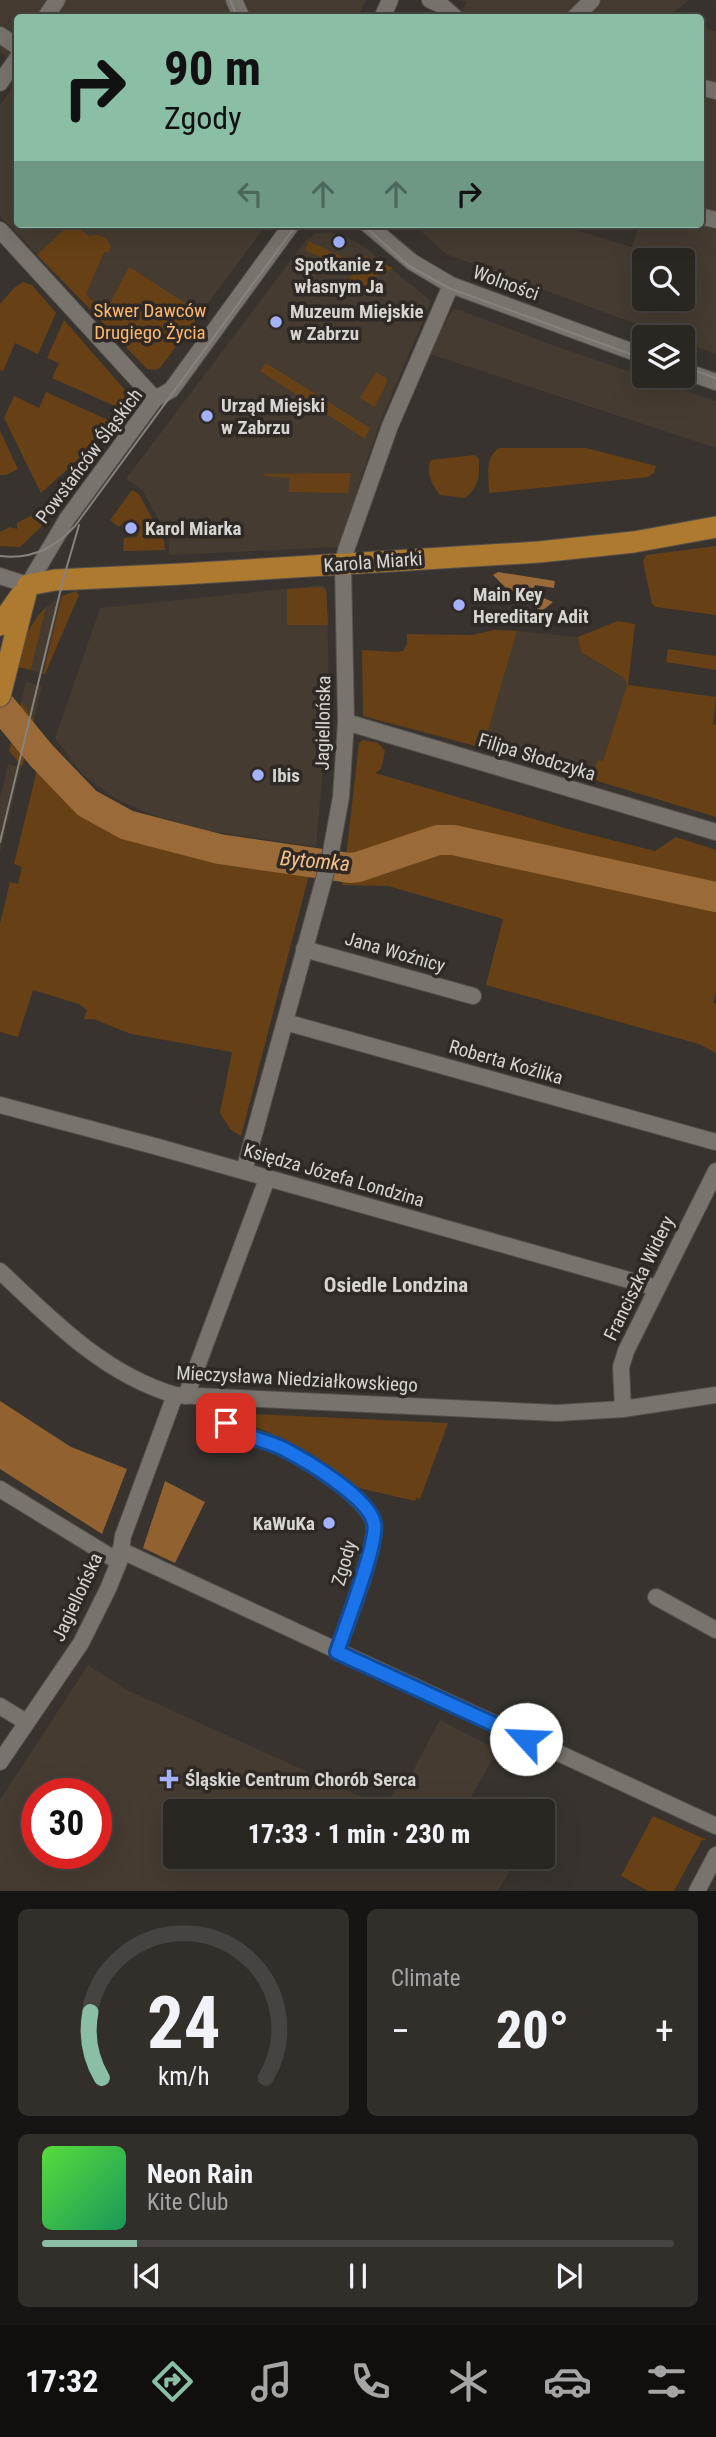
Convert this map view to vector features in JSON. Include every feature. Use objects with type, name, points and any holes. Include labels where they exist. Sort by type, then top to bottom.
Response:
[{"type":"main road","name":"Karola Miarki","points":[[28,585],[55,580],[182,575],[581,548],[634,542],[716,527]]},
{"type":"main road","points":[[0,625],[28,585]]},
{"type":"main road","points":[[2,687],[28,585]]},
{"type":"street","points":[[430,0],[451,14]]},
{"type":"street","points":[[578,14],[592,0]]},
{"type":"street","points":[[0,83],[14,63]]},
{"type":"street","name":"Powstańców Śląskich","points":[[28,585],[67,519],[155,399],[171,390],[289,228]]},
{"type":"street","name":"Wolności","points":[[372,228],[412,262],[451,285],[632,352]]},
{"type":"street","points":[[0,230],[155,399]]},
{"type":"street","name":"Jagiellońska","points":[[244,1171],[331,852],[341,797],[346,722],[345,550],[390,426],[451,285]]},
{"type":"street","points":[[695,375],[716,382]]},
{"type":"street","points":[[0,576],[28,585]]},
{"type":"street","points":[[0,584],[28,585]]},
{"type":"street","name":"Filipa Słodczyka","points":[[346,722],[716,832]]},
{"type":"street","name":"Jana Woźnicy","points":[[304,949],[473,996]]},
{"type":"street","name":"Roberta Koźlika","points":[[285,1022],[716,1142]]},
{"type":"street","name":"Księdza Józefa Londzina","points":[[0,1105],[657,1288]]},
{"type":"street","name":"Franciszka Widery","points":[[622,1409],[621,1367],[626,1351],[716,1171]]},
{"type":"street","name":"Jagiellońska","points":[[0,1762],[81,1643],[120,1556],[123,1536],[267,1179]]},
{"type":"street","name":"Mieczysława Niedziałkowskiego","points":[[0,1271],[91,1352],[134,1380],[180,1396],[557,1413],[622,1409],[716,1395]]},
{"type":"street","name":"Zgody","points":[[224,1398],[223,1417],[230,1427],[237,1432],[273,1443],[319,1468],[361,1504],[374,1522],[375,1529],[367,1560],[337,1652]]},
{"type":"street","points":[[0,1489],[120,1556],[716,1826]]},
{"type":"street","points":[[656,1597],[716,1630]]},
{"type":"street","points":[[0,1706],[26,1722]]},
{"type":"street","points":[[697,1891],[716,1855]]},
{"type":"shaded area","points":[[0,0],[366,0],[359,14],[14,14],[14,62],[0,53]]},
{"type":"shaded area","points":[[461,0],[689,0],[672,14],[461,14],[466,2]]},
{"type":"shaded area","points":[[704,28],[716,31],[716,82],[704,79]]},
{"type":"shaded area","points":[[14,84],[14,228],[264,228],[161,366],[148,368],[0,216],[0,105]]},
{"type":"shaded area","points":[[704,84],[716,87],[716,354],[695,346],[695,325],[639,325],[446,254],[417,228],[569,228],[632,247],[638,228],[704,228]]},
{"type":"shaded area","points":[[317,233],[342,235],[362,245],[431,301],[379,425],[338,547],[169,555],[169,539],[143,491],[126,479],[306,240]]},
{"type":"shaded area","points":[[454,308],[632,372],[632,388],[678,388],[716,401],[716,448],[427,353]]},
{"type":"shaded area","points":[[498,572],[555,581],[554,588],[535,585],[532,593],[553,602],[542,611],[510,592],[493,575]]},
{"type":"shaded area","points":[[323,585],[327,589],[329,703],[316,847],[208,831],[153,815],[116,799],[83,775],[55,738],[100,608]]},
{"type":"shaded area","points":[[62,596],[43,674],[31,670],[46,607]]},
{"type":"shaded area","points":[[517,631],[578,637],[581,652],[624,678],[627,685],[603,761],[598,761],[591,779],[483,748]]},
{"type":"shaded area","points":[[26,682],[42,686],[34,720],[21,702]]},
{"type":"shaded area","points":[[8,764],[21,767],[0,853],[0,797]]},
{"type":"shaded area","points":[[0,1401],[71,1447],[127,1469],[102,1534],[0,1469]]},
{"type":"shaded area","points":[[165,1481],[205,1502],[175,1563],[143,1548]]},
{"type":"shaded area","name":"Śląskie Centrum Chorób Serca","points":[[88,1665],[127,1690],[367,1799],[163,1799],[163,1869],[504,1869],[509,1872],[498,1891],[0,1891],[0,1800]]},
{"type":"shaded area","name":"Śląskie Centrum Chorób Serca","points":[[440,1720],[498,1750],[470,1799],[390,1799],[396,1788],[406,1784]]},
{"type":"green space","points":[[66,228],[79,228],[88,236],[106,238],[111,247],[109,253],[104,252],[86,294],[95,304],[92,311],[37,255]]},
{"type":"green space","points":[[309,241],[347,259],[343,268],[305,250]]},
{"type":"green space","points":[[366,256],[393,268],[370,280],[362,292],[347,285],[360,258]]},
{"type":"green space","name":"Skwer Dawców Drugiego Życia","points":[[129,267],[201,313],[160,368],[154,370],[147,369],[101,321]]},
{"type":"green space","points":[[23,282],[32,285],[56,313],[38,354],[15,343],[3,371],[0,370],[0,304]]},
{"type":"green space","points":[[64,320],[125,390],[126,395],[117,407],[52,378],[59,363],[47,358]]},
{"type":"green space","points":[[266,363],[370,428],[365,439],[260,371]]},
{"type":"green space","points":[[376,372],[386,378],[387,382],[375,407],[360,398]]},
{"type":"green space","points":[[46,392],[108,420],[79,459],[41,493],[4,418],[14,396],[39,408]]},
{"type":"green space","points":[[0,431],[18,469],[6,475],[0,475]]},
{"type":"green space","points":[[499,448],[586,448],[656,466],[654,473],[648,477],[489,493],[489,462]]},
{"type":"green space","points":[[475,455],[479,459],[479,476],[470,494],[465,498],[440,495],[430,478],[431,460]]},
{"type":"green space","points":[[351,473],[348,493],[289,492],[289,478],[264,474]]},
{"type":"green space","points":[[132,490],[139,494],[164,541],[165,550],[123,551],[124,538],[136,537],[140,526],[132,519],[119,527],[110,520]]},
{"type":"green space","points":[[53,511],[20,547],[0,546],[0,532],[10,527],[17,529],[17,523],[38,512]]},
{"type":"green space","points":[[716,546],[716,615],[656,607],[652,604],[643,561],[646,555]]},
{"type":"green space","points":[[322,587],[326,591],[328,625],[287,625],[287,589]]},
{"type":"green space","points":[[76,591],[79,595],[43,674],[62,596]]},
{"type":"green space","points":[[46,607],[31,670],[14,666],[31,627]]},
{"type":"green space","points":[[618,621],[635,624],[628,685],[716,697],[713,724],[716,725],[716,817],[591,779],[598,760],[603,761],[627,685],[624,678],[581,652],[578,637]]},
{"type":"green space","points":[[494,630],[517,631],[483,748],[363,716],[362,650],[403,651],[407,634],[472,635]]},
{"type":"green space","points":[[668,649],[716,656],[716,670],[666,662]]},
{"type":"green space","points":[[21,702],[34,720],[22,767],[9,751]]},
{"type":"green space","points":[[363,740],[378,743],[385,751],[381,769],[375,773],[568,829],[655,851],[676,837],[716,850],[716,889],[466,832],[423,837],[350,859],[346,857],[359,743]]},
{"type":"green space","points":[[38,766],[82,807],[130,831],[217,854],[310,871],[241,1136],[231,1130],[220,1113],[232,1052],[131,1034],[94,1019],[84,1019],[87,1010],[79,1004],[33,990],[18,1037],[0,1032],[0,924],[10,882],[18,884],[22,867],[14,864]]},
{"type":"green space","points":[[442,848],[716,909],[716,992],[713,1002],[716,1004],[716,1053],[699,1044],[486,985],[503,919],[388,886],[342,885],[344,877],[403,863]]},
{"type":"green space","points":[[232,1413],[448,1423],[420,1499],[416,1498],[415,1501],[355,1487],[312,1454],[283,1438],[233,1418]]},
{"type":"green space","points":[[653,1816],[707,1840],[702,1840],[674,1891],[648,1891],[621,1876]]},
{"type":"waterway","name":"Bytomka","points":[[0,705],[41,755],[87,803],[127,825],[219,849],[350,868],[438,840],[453,840],[716,897]]},
{"type":"tram line","points":[[230,0],[236,14]]},
{"type":"tram line","points":[[0,556],[22,556],[41,551],[59,541],[75,526],[294,228]]},
{"type":"tram line","points":[[366,228],[409,266],[449,288],[632,355]]},
{"type":"tram line","points":[[695,371],[716,378]]},
{"type":"tram line","points":[[0,842],[63,580],[79,525]]},
{"type":"place","name":"Spotkanie z własnym Ja","points":[[339,242]]},
{"type":"place","name":"Muzeum Miejskie w Zabrzu","points":[[276,322]]},
{"type":"place","name":"Urząd Miejski w Zabrzu","points":[[207,416]]},
{"type":"place","name":"Karol Miarka","points":[[131,528]]},
{"type":"place","name":"Main Key Hereditary Adit","points":[[459,605]]},
{"type":"place","name":"Ibis","points":[[258,775]]},
{"type":"place","name":"KaWuKa","points":[[329,1523]]},
{"type":"place","name":"Śląskie Centrum Chorób Serca","points":[[169,1779]]},
{"type":"district","name":"Osiedle Londzina","points":[[396,1285]]},
{"type":"route","points":[[226,1423],[237,1432],[273,1443],[319,1468],[367,1509],[374,1522],[375,1529],[360,1586],[337,1652],[526,1739]]}]
